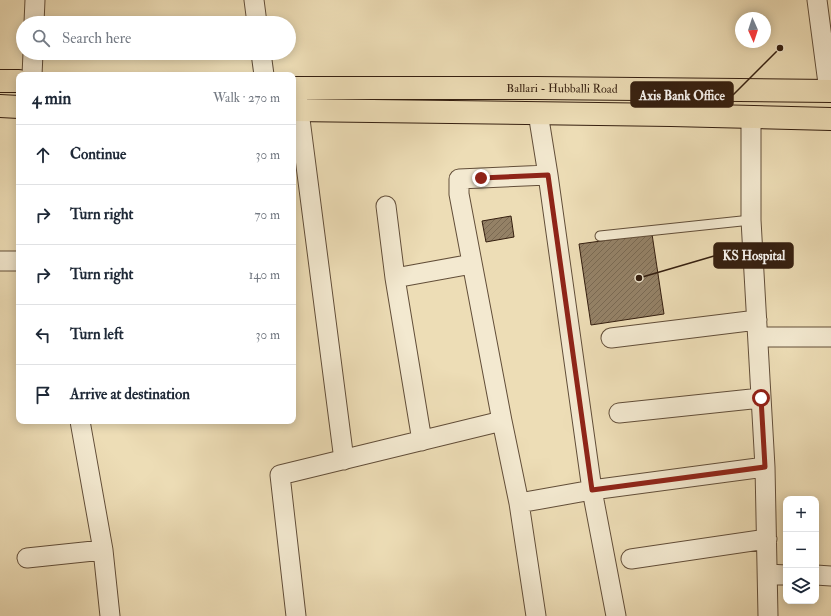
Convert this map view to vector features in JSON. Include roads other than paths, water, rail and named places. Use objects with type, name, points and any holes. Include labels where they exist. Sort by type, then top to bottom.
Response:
[{"type":"main road","points":[[0,81],[16,81]]},
{"type":"main road","name":"Ballari - Hubballi Road","points":[[296,88],[537,88],[830,91]]},
{"type":"main road","points":[[757,117],[763,91]]},
{"type":"main road","points":[[0,106],[16,107]]},
{"type":"main road","name":"Ballari - Hubballi Road","points":[[296,110],[831,119]]},
{"type":"street","points":[[35,16],[36,0]]},
{"type":"street","points":[[254,0],[256,16]]},
{"type":"street","points":[[817,0],[830,91]]},
{"type":"street","points":[[32,72],[33,60]]},
{"type":"street","points":[[262,60],[264,72]]},
{"type":"street","points":[[296,110],[344,460]]},
{"type":"street","points":[[538,113],[592,490],[616,616]]},
{"type":"street","points":[[757,117],[751,220],[765,467],[767,539],[777,574],[768,616]]},
{"type":"street","points":[[533,615],[519,503],[459,194],[459,179],[548,175]]},
{"type":"street","points":[[386,206],[422,441]]},
{"type":"street","points":[[0,261],[16,262]]},
{"type":"street","points":[[396,278],[472,264]]},
{"type":"street","points":[[611,338],[757,329],[831,337]]},
{"type":"street","points":[[619,413],[761,398]]},
{"type":"street","points":[[296,616],[280,475],[502,421]]},
{"type":"street","points":[[81,424],[103,550],[110,616]]},
{"type":"street","points":[[519,503],[592,490],[765,467]]},
{"type":"street","points":[[631,559],[767,539]]},
{"type":"street","points":[[27,558],[103,550]]},
{"type":"street","points":[[819,575],[831,576]]},
{"type":"lane","points":[[600,236],[751,220]]},
{"type":"place","name":"Axis Bank Office","points":[[780,48]]},
{"type":"place","name":"KS Hospital","points":[[639,278]]}]
